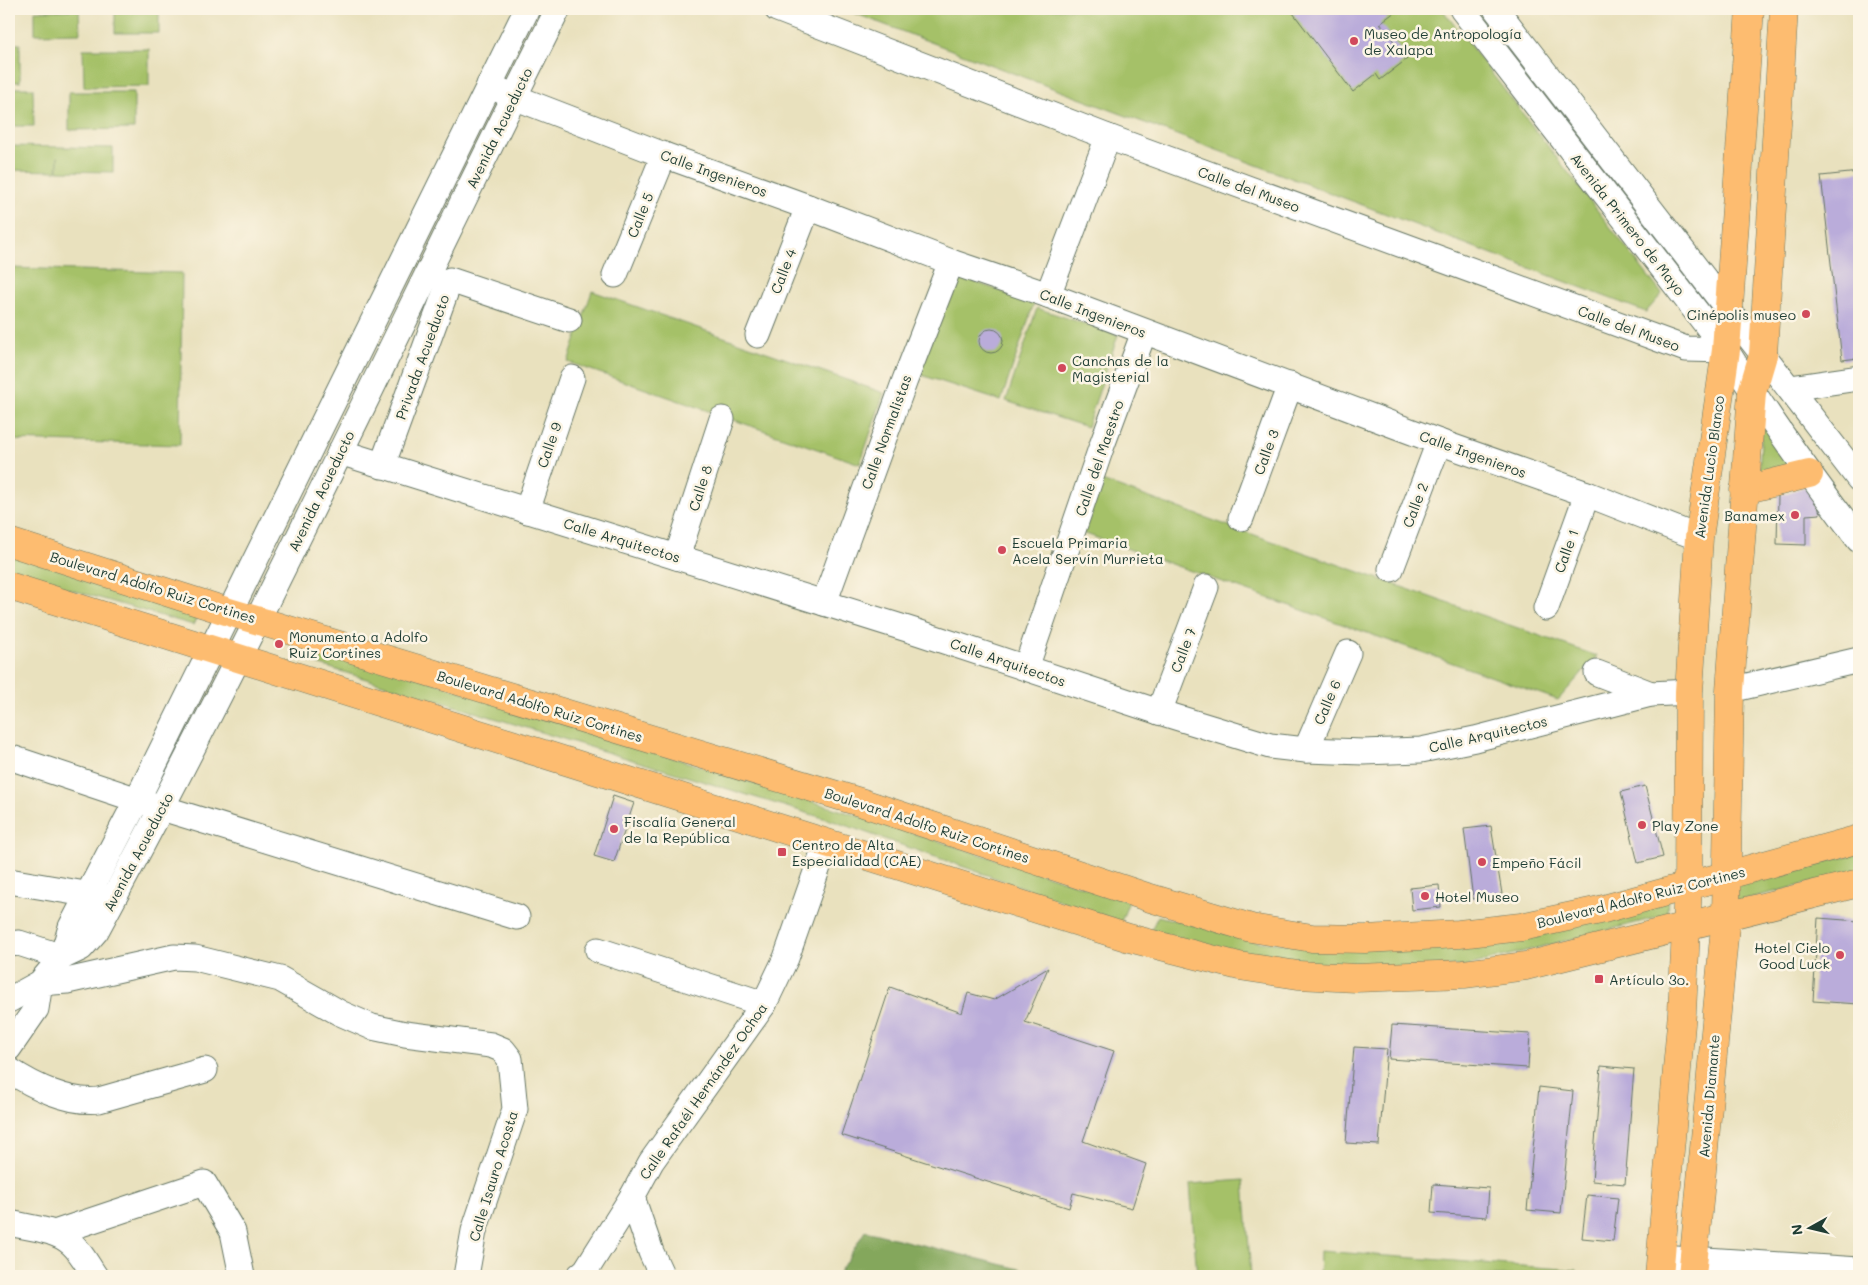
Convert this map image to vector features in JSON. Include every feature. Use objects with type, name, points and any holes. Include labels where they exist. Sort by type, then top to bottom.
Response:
[{"type":"main road","name":"Avenida Lucio Blanco","points":[[1686,926],[1689,692],[1699,538],[1726,350],[1750,9]]},
{"type":"main road","points":[[1726,916],[1730,690],[1744,490],[1752,392],[1763,355],[1790,9]]},
{"type":"main road","points":[[1744,490],[1809,474]]},
{"type":"main road","name":"Boulevard Adolfo Ruiz Cortines","points":[[9,542],[229,612],[863,804],[1147,897],[1251,928],[1312,938],[1365,939],[1460,934],[1521,927],[1600,910],[1859,839]]},
{"type":"main road","points":[[9,586],[1129,938],[1239,966],[1298,975],[1366,978],[1464,974],[1526,966],[1859,883]]},
{"type":"main road","name":"Avenida Diamante","points":[[1692,1267],[1726,916]]},
{"type":"main road","points":[[1660,1266],[1681,1022],[1686,926]]},
{"type":"street","name":"Avenida Acueducto","points":[[9,1000],[40,983],[62,957],[71,927],[137,800],[528,9]]},
{"type":"street","name":"Avenida Acueducto","points":[[62,957],[81,948],[96,931],[162,808],[257,620],[558,9]]},
{"type":"street","name":"Calle del Museo","points":[[777,9],[1108,137],[1686,349],[1726,350]]},
{"type":"street","name":"Avenida Primero de Mayo","points":[[1462,9],[1726,350],[1752,392],[1809,474],[1859,540]]},
{"type":"street","name":"Avenida Primero de Mayo","points":[[1496,9],[1859,479]]},
{"type":"street","name":"Calle Ingenieros","points":[[489,85],[514,97],[664,155],[808,207],[950,262],[1048,295],[1439,442],[1587,494],[1699,538]]},
{"type":"street","points":[[1048,295],[1108,137]]},
{"type":"street","name":"Calle 5","points":[[615,275],[664,155]]},
{"type":"street","name":"Calle 4","points":[[758,335],[808,207]]},
{"type":"street","name":"Calle Normalistas","points":[[824,603],[950,262]]},
{"type":"street","name":"Privada Acueducto","points":[[382,466],[450,280],[569,320]]},
{"type":"street","name":"Calle del Maestro","points":[[1026,668],[1101,448],[1144,332]]},
{"type":"street","name":"Calle 9","points":[[527,511],[572,378]]},
{"type":"street","points":[[1790,388],[1859,378]]},
{"type":"street","name":"Calle 3","points":[[1241,518],[1290,385]]},
{"type":"street","name":"Calle 8","points":[[677,557],[722,419]]},
{"type":"street","name":"Calle 2","points":[[1391,568],[1439,442]]},
{"type":"street","name":"Calle Arquitectos","points":[[340,452],[917,632],[1159,712],[1270,746],[1306,750],[1363,752],[1421,750],[1476,739],[1651,694],[1689,692]]},
{"type":"street","name":"Calle 1","points":[[1546,608],[1587,494]]},
{"type":"street","name":"Calle 7","points":[[1159,712],[1206,587]]},
{"type":"street","name":"Calle 6","points":[[1306,750],[1348,653]]},
{"type":"street","points":[[1730,690],[1859,660]]},
{"type":"street","points":[[1597,673],[1651,694]]},
{"type":"street","points":[[9,757],[162,808],[517,917]]},
{"type":"street","name":"Calle Rafaél Hernández Ochoa","points":[[579,1276],[586,1270],[632,1197],[651,1162],[764,1004],[786,958],[826,844]]},
{"type":"street","points":[[9,881],[113,899]]},
{"type":"street","points":[[9,944],[19,944],[62,957]]},
{"type":"street","points":[[598,950],[764,1004]]},
{"type":"street","name":"Calle Isauro Acosta","points":[[40,983],[68,981],[174,957],[195,958],[280,979],[340,1013],[372,1027],[405,1034],[491,1045],[503,1050],[510,1059],[515,1109],[474,1231],[466,1276]]},
{"type":"street","points":[[9,1048],[36,1009],[40,983]]},
{"type":"street","points":[[9,1070],[23,1080],[86,1102],[205,1070]]},
{"type":"street","points":[[54,1233],[204,1183],[233,1232],[242,1276]]},
{"type":"street","points":[[632,1197],[651,1252],[662,1276]]},
{"type":"street","points":[[9,1223],[54,1233],[74,1246],[96,1276]]},
{"type":"street","points":[[1660,1266],[1859,1270]]},
{"type":"green space","points":[[843,9],[1442,9],[1662,294],[1646,312]]},
{"type":"green space","points":[[79,10],[80,33],[35,34],[35,11]]},
{"type":"green space","points":[[159,11],[159,33],[115,33],[115,12]]},
{"type":"green space","points":[[9,44],[20,44],[20,82],[9,82]]},
{"type":"green space","points":[[83,49],[149,49],[149,86],[84,87]]},
{"type":"green space","points":[[9,88],[33,88],[34,126],[9,126]]},
{"type":"green space","points":[[69,92],[134,92],[134,129],[69,130]]},
{"type":"green space","points":[[9,146],[113,148],[113,172],[58,171],[58,156],[57,171],[9,170]]},
{"type":"green space","points":[[9,268],[182,273],[180,445],[9,440]]},
{"type":"green space","points":[[955,275],[1034,303],[1001,401],[918,374]]},
{"type":"green space","points":[[592,291],[884,393],[860,464],[568,362]]},
{"type":"green space","name":"Canchas de la Magisterial","points":[[1037,308],[1118,335],[1087,427],[1006,401]]},
{"type":"green space","points":[[1762,424],[1793,467],[1759,477]]},
{"type":"green space","points":[[1099,480],[1597,656],[1558,700],[1080,532]]},
{"type":"green space","points":[[9,547],[203,604],[193,625],[9,572]]},
{"type":"green space","points":[[324,648],[1129,901],[1121,922],[833,821],[317,664]]},
{"type":"green space","points":[[1859,853],[1859,871],[1734,902],[1734,885]]},
{"type":"green space","points":[[1668,893],[1667,915],[1466,966],[1358,970],[1251,960],[1151,930],[1158,916],[1259,942],[1361,949]]},
{"type":"green space","points":[[1244,1180],[1251,1276],[1197,1276],[1190,1184]]},
{"type":"green space","points":[[865,1231],[1048,1276],[837,1276]]},
{"type":"green space","points":[[1320,1251],[1576,1270],[1576,1276],[1319,1276]]},
{"type":"building","name":"Museo de Antropología de Xalapa","points":[[1290,9],[1399,9],[1380,23],[1407,59],[1380,80],[1376,74],[1353,92]]},
{"type":"building","points":[[1859,172],[1859,358],[1842,360],[1821,176]]},
{"type":"building","points":[[991,329],[1000,332],[1003,341],[1000,350],[991,353],[982,350],[979,341],[982,332]]},
{"type":"building","name":"Banamex","points":[[1813,484],[1820,514],[1806,515],[1806,545],[1777,544],[1778,496]]},
{"type":"building","name":"Play Zone","points":[[1645,786],[1663,857],[1638,863],[1621,792]]},
{"type":"building","name":"Fiscalía General de la República","points":[[613,796],[634,803],[614,862],[594,856]]},
{"type":"building","name":"Empeño Fácil","points":[[1491,826],[1502,894],[1473,899],[1464,829]]},
{"type":"building","points":[[1439,885],[1441,907],[1412,910],[1410,888]]},
{"type":"building","points":[[1818,918],[1859,921],[1859,1004],[1813,1001]]},
{"type":"building","points":[[1048,968],[1025,1022],[1114,1051],[1083,1141],[1146,1164],[1132,1208],[1073,1193],[1069,1208],[841,1135],[890,987],[962,1013],[968,993],[994,1000]]},
{"type":"building","points":[[1392,1025],[1530,1034],[1528,1068],[1389,1059]]},
{"type":"building","points":[[1354,1047],[1387,1049],[1379,1145],[1346,1143]]},
{"type":"building","points":[[1601,1066],[1634,1069],[1625,1184],[1592,1181]]},
{"type":"building","points":[[1539,1087],[1573,1091],[1561,1213],[1527,1210]]},
{"type":"building","points":[[1433,1184],[1489,1188],[1487,1217],[1431,1213]]},
{"type":"building","points":[[1587,1195],[1618,1198],[1613,1241],[1582,1238]]},
{"type":"place","name":"Museo de Antropología de Xalapa","points":[[1354,41]]},
{"type":"place","name":"Cinépolis museo","points":[[1806,314]]},
{"type":"place","name":"Canchas de la Magisterial","points":[[1062,368]]},
{"type":"place","name":"Banamex","points":[[1795,515]]},
{"type":"place","name":"Escuela Primaria Acela Servín Murrieta","points":[[1002,550]]},
{"type":"place","name":"Monumento a Adolfo Ruiz Cortines","points":[[279,644]]},
{"type":"place","name":"Play Zone","points":[[1642,825]]},
{"type":"place","name":"Fiscalía General de la República","points":[[614,829]]},
{"type":"place","name":"Centro de Alta Especialidad (CAE)","points":[[782,852]]},
{"type":"place","name":"Empeño Fácil","points":[[1482,862]]},
{"type":"place","name":"Hotel Museo","points":[[1425,896]]},
{"type":"place","name":"Hotel Cielo Good Luck","points":[[1840,955]]},
{"type":"place","name":"Artículo 3o.","points":[[1599,979]]}]
